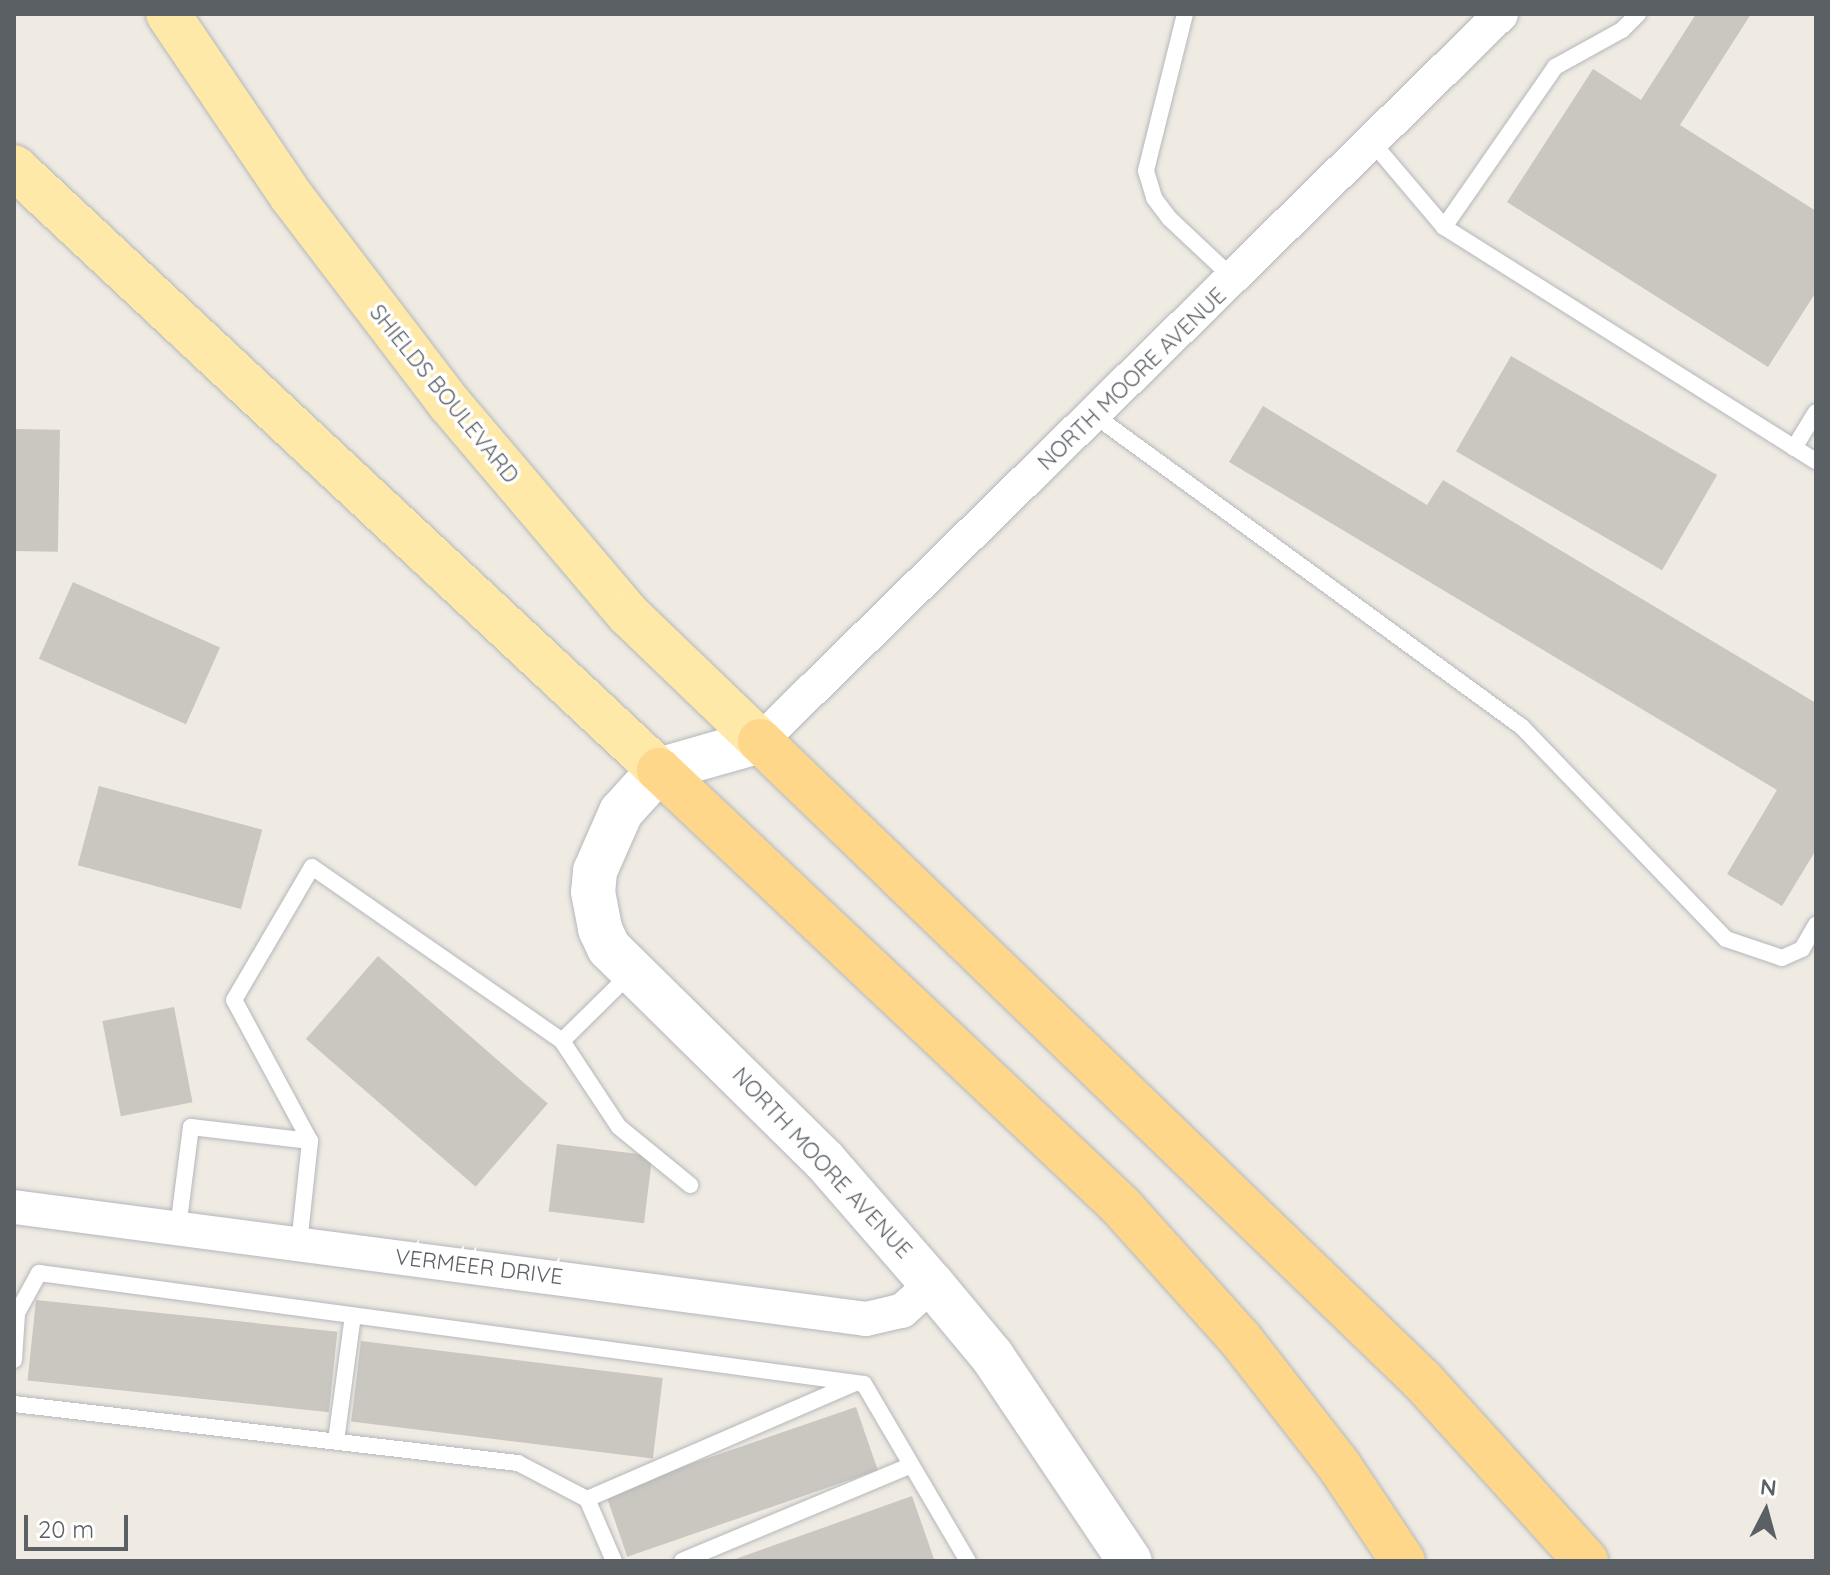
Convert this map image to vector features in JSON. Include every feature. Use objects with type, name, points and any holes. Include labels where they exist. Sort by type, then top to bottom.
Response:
[{"type":"highway","points":[[760,741],[1423,1381],[1586,1561]]},
{"type":"highway","points":[[659,770],[1120,1205],[1241,1340],[1338,1464],[1403,1561]]},
{"type":"main road","name":"SHIELDS BOULEVARD","points":[[168,14],[292,197],[449,403],[629,615],[760,741]]},
{"type":"main road","points":[[14,167],[659,770]]},
{"type":"street","name":"NORTH MOORE AVENUE","points":[[760,741],[1234,279],[1372,142],[1485,22]]},
{"type":"street","points":[[659,770],[760,741]]},
{"type":"street","name":"NORTH MOORE AVENUE","points":[[659,770],[609,830],[595,871],[593,892],[600,929],[609,948],[825,1161],[932,1284],[992,1356],[1130,1561]]},
{"type":"street","name":"VERMEER DRIVE","points":[[14,1207],[866,1319],[902,1311],[932,1284]]},
{"type":"lane","points":[[1185,14],[1146,171],[1154,198],[1170,219],[1234,279]]},
{"type":"lane","points":[[1444,227],[1555,67],[1572,53],[1622,30],[1638,14]]},
{"type":"lane","points":[[1372,142],[1444,227],[1816,461]]},
{"type":"lane","points":[[1794,448],[1816,412]]},
{"type":"lane","points":[[1094,415],[1522,727],[1726,939],[1782,958],[1802,949],[1816,925]]},
{"type":"lane","points":[[299,1244],[310,1141],[234,1000],[312,867],[562,1041],[619,1127],[690,1185]]},
{"type":"lane","points":[[562,1041],[633,972]]},
{"type":"lane","points":[[178,1228],[191,1127],[310,1141]]},
{"type":"lane","points":[[14,1360],[17,1313],[39,1273],[864,1384],[960,1559]]},
{"type":"lane","points":[[336,1441],[353,1316]]},
{"type":"lane","points":[[587,1499],[854,1383]]},
{"type":"lane","points":[[14,1404],[518,1463],[587,1499],[614,1561]]},
{"type":"lane","points":[[682,1561],[911,1465]]},
{"type":"building","points":[[1696,14],[1751,14],[1680,125],[1816,211],[1816,292],[1768,367],[1507,202],[1593,69],[1641,100]]},
{"type":"building","points":[[1511,356],[1717,475],[1662,570],[1456,451]]},
{"type":"building","points":[[1263,406],[1427,505],[1443,480],[1816,703],[1816,850],[1782,906],[1727,874],[1777,790],[1229,462]]},
{"type":"building","points":[[14,429],[60,430],[58,552],[14,551]]},
{"type":"building","points":[[73,582],[220,647],[186,724],[39,659]]},
{"type":"building","points":[[99,786],[262,830],[241,909],[78,865]]},
{"type":"building","points":[[378,956],[548,1104],[476,1187],[306,1039]]},
{"type":"building","points":[[174,1007],[193,1102],[121,1116],[102,1021]]},
{"type":"building","points":[[557,1144],[652,1156],[644,1223],[549,1211]]},
{"type":"building","points":[[36,1300],[337,1332],[329,1412],[28,1381]]},
{"type":"building","points":[[361,1341],[663,1378],[653,1458],[351,1421]]},
{"type":"building","points":[[856,1407],[878,1470],[627,1557],[605,1493]]},
{"type":"building","points":[[912,1496],[934,1559],[730,1561]]}]
